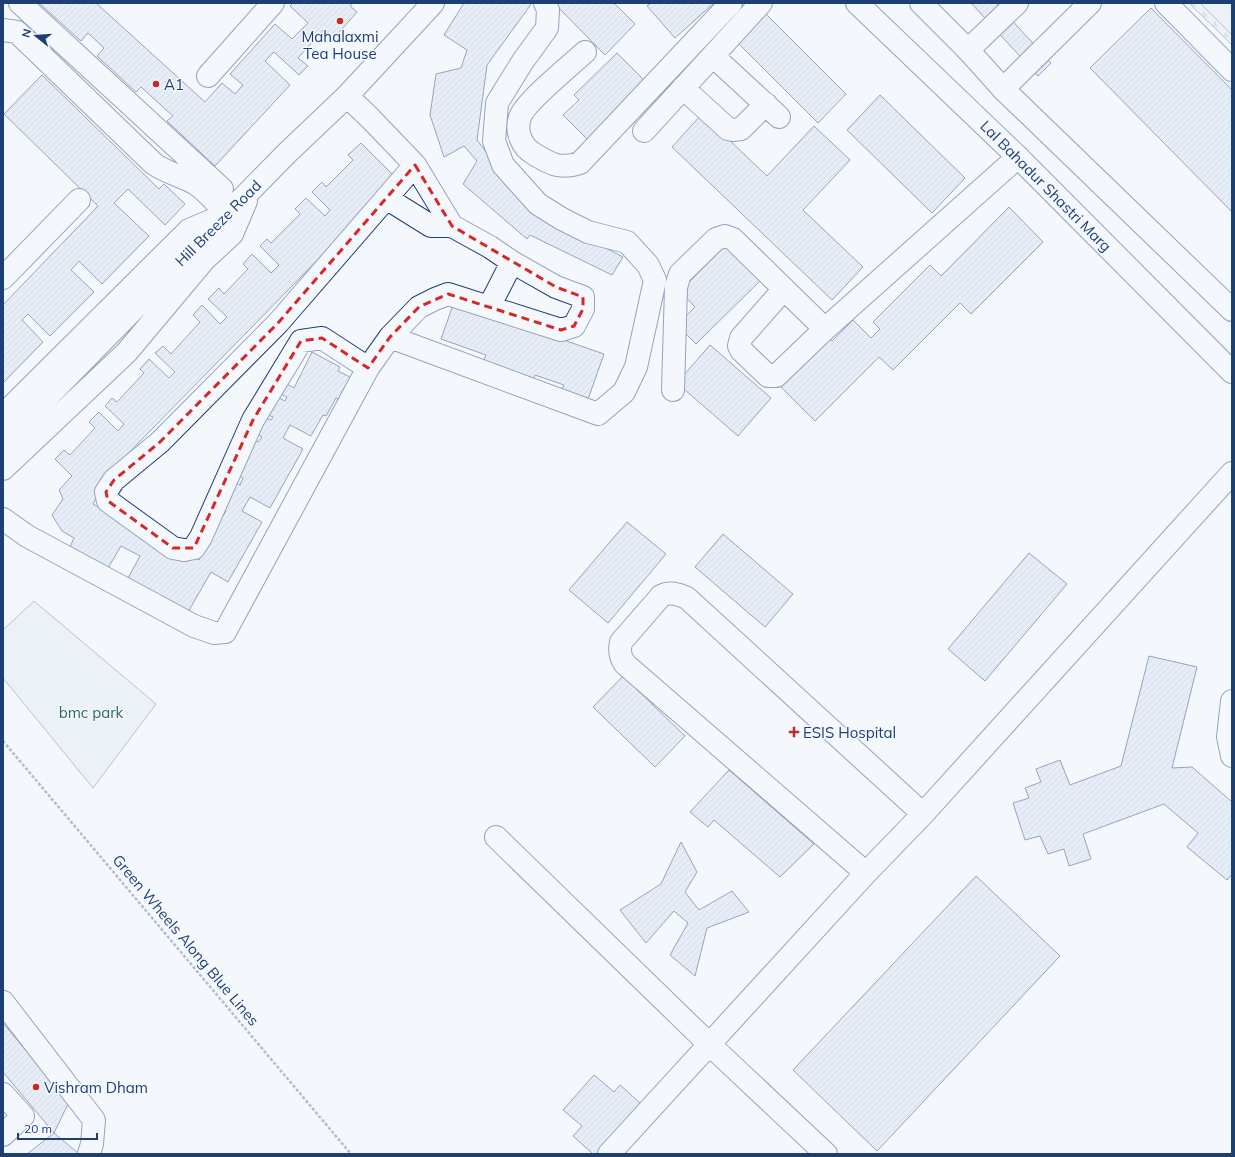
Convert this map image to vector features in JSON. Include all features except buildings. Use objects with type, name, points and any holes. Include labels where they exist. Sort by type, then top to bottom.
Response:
[{"type":"street","points":[[20,3],[238,203]]},
{"type":"street","points":[[208,76],[273,3]]},
{"type":"street","name":"Hill Breeze Road","points":[[3,442],[238,203],[346,96],[433,3]]},
{"type":"street","points":[[390,337],[598,414],[624,392],[636,367],[655,280],[648,265],[627,242],[588,232],[562,219],[538,204],[503,165],[494,141],[497,103],[523,61],[547,28],[548,10],[545,3]]},
{"type":"street","points":[[585,52],[528,104],[520,117],[518,135],[529,151],[550,164],[567,166],[580,163],[731,3]]},
{"type":"street","points":[[644,131],[761,3]]},
{"type":"street","name":"Lal Bahadur Shastri Marg","points":[[857,3],[1018,157],[1232,372]]},
{"type":"street","points":[[921,3],[968,50],[1003,89],[1232,310]]},
{"type":"street","points":[[968,50],[1017,3]]},
{"type":"street","points":[[1003,89],[1090,3]]},
{"type":"street","points":[[1166,3],[1232,70]]},
{"type":"street","points":[[3,30],[16,32],[154,164],[161,169],[196,184],[207,193],[238,203]]},
{"type":"street","points":[[683,88],[728,129],[741,129],[773,111],[713,56]]},
{"type":"street","points":[[346,96],[370,118],[415,165],[452,226]]},
{"type":"street","points":[[784,289],[741,338],[739,346],[741,350],[768,376],[776,376],[824,329],[1018,157]]},
{"type":"street","points":[[301,341],[253,420],[201,537],[194,548],[184,550],[173,548],[108,501],[106,492],[114,480],[160,442],[278,323],[415,165]]},
{"type":"street","points":[[3,519],[27,536],[194,626],[214,633],[225,632],[368,368],[390,337],[419,307],[448,294],[561,330],[574,326],[583,309],[583,297],[556,287],[452,226],[431,226],[386,198]]},
{"type":"street","points":[[3,278],[79,200]]},
{"type":"street","points":[[3,415],[190,230],[238,203]]},
{"type":"street","points":[[3,469],[127,352],[204,260],[232,234],[238,203]]},
{"type":"street","points":[[673,390],[676,286],[680,274],[716,239],[726,236],[733,239],[824,329]]},
{"type":"street","points":[[489,307],[512,262]]},
{"type":"street","points":[[278,323],[301,341],[322,338],[368,368]]},
{"type":"street","points":[[609,1154],[866,873],[923,814],[1232,473]]},
{"type":"street","points":[[866,873],[626,664],[620,657],[619,649],[621,642],[661,596],[665,593],[676,593],[687,598],[923,814]]},
{"type":"street","points":[[1232,701],[1228,737],[1232,756]]},
{"type":"street","points":[[496,837],[709,1044],[826,1154]]},
{"type":"street","points":[[3,1002],[94,1120],[92,1144],[89,1154]]},
{"type":"street","points":[[3,1094],[23,1116],[3,1135]]},
{"type":"path","name":"Green Wheels Along Blue Lines","points":[[3,741],[352,1154]]},
{"type":"highlighted area","points":[[415,165],[452,226],[556,287],[583,297],[583,309],[574,326],[561,330],[448,294],[419,307],[390,337],[368,368],[322,338],[301,341],[253,420],[194,548],[173,548],[108,501],[106,492],[114,480],[160,442],[278,323]]},
{"type":"green space","points":[[1189,3],[1232,3],[1232,45]]},
{"type":"green space","points":[[1200,3],[1232,3],[1232,35]]},
{"type":"green space","name":"bmc park","points":[[34,601],[156,704],[93,788],[3,678],[3,630]]},
{"type":"place","name":"Mahalaxmi Tea House","points":[[340,21]]},
{"type":"place","name":"A1","points":[[156,84]]},
{"type":"place","name":"ESIS Hospital","points":[[794,732]]},
{"type":"place","name":"Vishram Dham","points":[[36,1087]]}]
